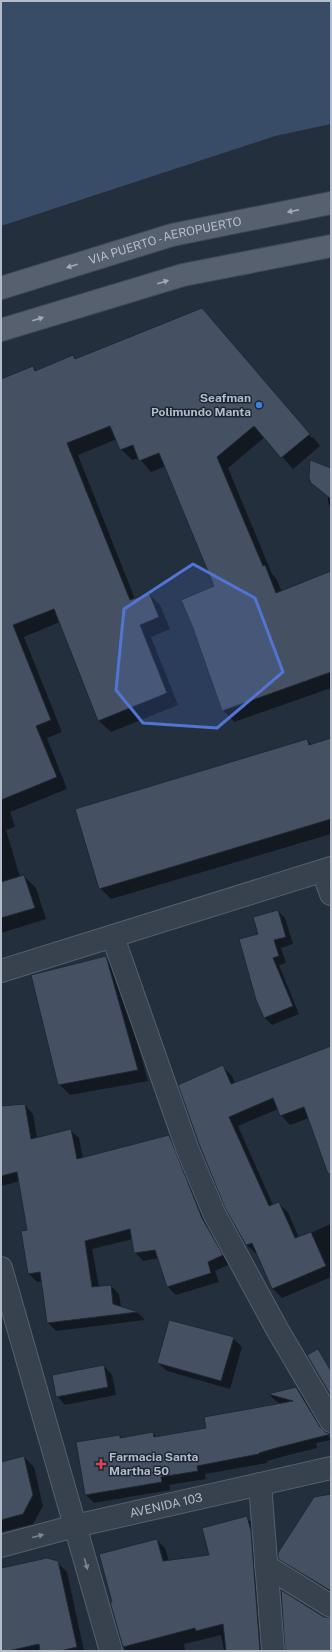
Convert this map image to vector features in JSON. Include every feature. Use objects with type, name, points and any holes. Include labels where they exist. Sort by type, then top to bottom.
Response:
[{"type":"main road","name":"VIA PUERTO - AEROPUERTO","points":[[1,288],[172,234],[331,203]]},
{"type":"main road","points":[[1,330],[184,276],[331,246]]},
{"type":"street","points":[[1,971],[327,869],[331,894]]},
{"type":"street","points":[[113,937],[187,1148],[214,1213],[266,1309],[331,1421]]},
{"type":"street","points":[[1,1268],[111,1651]]},
{"type":"street","name":"AVENIDA 103","points":[[1,1546],[75,1526],[331,1468]]},
{"type":"street","points":[[260,1484],[273,1651]]},
{"type":"street","points":[[266,1566],[331,1606]]},
{"type":"highlighted area","points":[[193,564],[255,598],[283,672],[217,728],[143,723],[116,690],[124,609]]},
{"type":"water","points":[[1,1],[331,1],[331,124],[275,136],[1,226]]},
{"type":"building","points":[[202,308],[310,434],[281,458],[254,426],[217,457],[276,593],[331,571],[331,672],[222,711],[193,628],[181,600],[214,586],[159,453],[139,461],[133,445],[120,450],[110,426],[67,443],[130,600],[149,593],[159,617],[140,625],[167,693],[98,721],[54,609],[13,625],[51,720],[36,726],[57,777],[1,800],[1,379],[33,366],[35,371],[73,355],[75,359]]},
{"type":"building","points":[[310,460],[331,468],[331,499],[311,483],[309,478]]},
{"type":"building","points":[[331,738],[331,819],[99,889],[75,809],[307,739],[309,745]]},
{"type":"building","points":[[24,875],[35,908],[1,918],[1,882]]},
{"type":"building","points":[[278,910],[286,937],[274,940],[279,956],[273,958],[293,1006],[264,1018],[256,1000],[239,939],[258,934],[253,917]]},
{"type":"building","points":[[106,956],[138,1070],[58,1085],[31,975]]},
{"type":"building","points":[[331,1046],[331,1173],[328,1174],[304,1107],[280,1116],[273,1098],[229,1117],[269,1206],[279,1202],[295,1238],[311,1232],[326,1266],[272,1289],[252,1243],[246,1245],[225,1208],[199,1144],[178,1085],[223,1065],[231,1084]]},
{"type":"building","points":[[25,1104],[31,1139],[71,1129],[77,1159],[169,1135],[202,1218],[223,1255],[208,1262],[211,1273],[167,1287],[155,1250],[134,1253],[130,1229],[85,1241],[92,1287],[111,1285],[113,1304],[138,1312],[47,1323],[40,1272],[28,1274],[21,1231],[27,1230],[17,1172],[1,1176],[1,1106]]},
{"type":"building","points":[[169,1320],[234,1337],[221,1381],[157,1363]]},
{"type":"building","points":[[318,1349],[331,1371],[331,1396],[307,1355]]},
{"type":"building","points":[[104,1365],[108,1387],[56,1397],[52,1375]]},
{"type":"building","points":[[296,1387],[320,1427],[325,1432],[331,1434],[276,1448],[259,1454],[197,1466],[198,1471],[161,1477],[162,1482],[85,1495],[76,1442],[120,1435],[120,1438],[153,1432],[154,1437],[206,1428],[204,1417],[293,1401],[268,1394]]},
{"type":"building","points":[[24,1456],[33,1495],[23,1514],[1,1520],[1,1462]]},
{"type":"building","points":[[331,1494],[331,1591],[278,1559],[278,1553],[314,1497]]},
{"type":"building","points":[[247,1516],[251,1531],[260,1651],[226,1651],[223,1624],[196,1631],[195,1628],[123,1647],[110,1602],[112,1602],[99,1554],[157,1539],[163,1561],[209,1555],[202,1528]]},
{"type":"building","points":[[47,1558],[58,1561],[77,1647],[60,1651],[40,1651],[39,1644],[8,1651],[1,1651],[1,1568]]},
{"type":"building","points":[[281,1590],[324,1617],[331,1618],[331,1651],[285,1651]]},
{"type":"place","name":"Seafman Polimundo Manta","points":[[259,405]]},
{"type":"place","name":"Farmacia Santa Martha 50","points":[[101,1464]]}]
